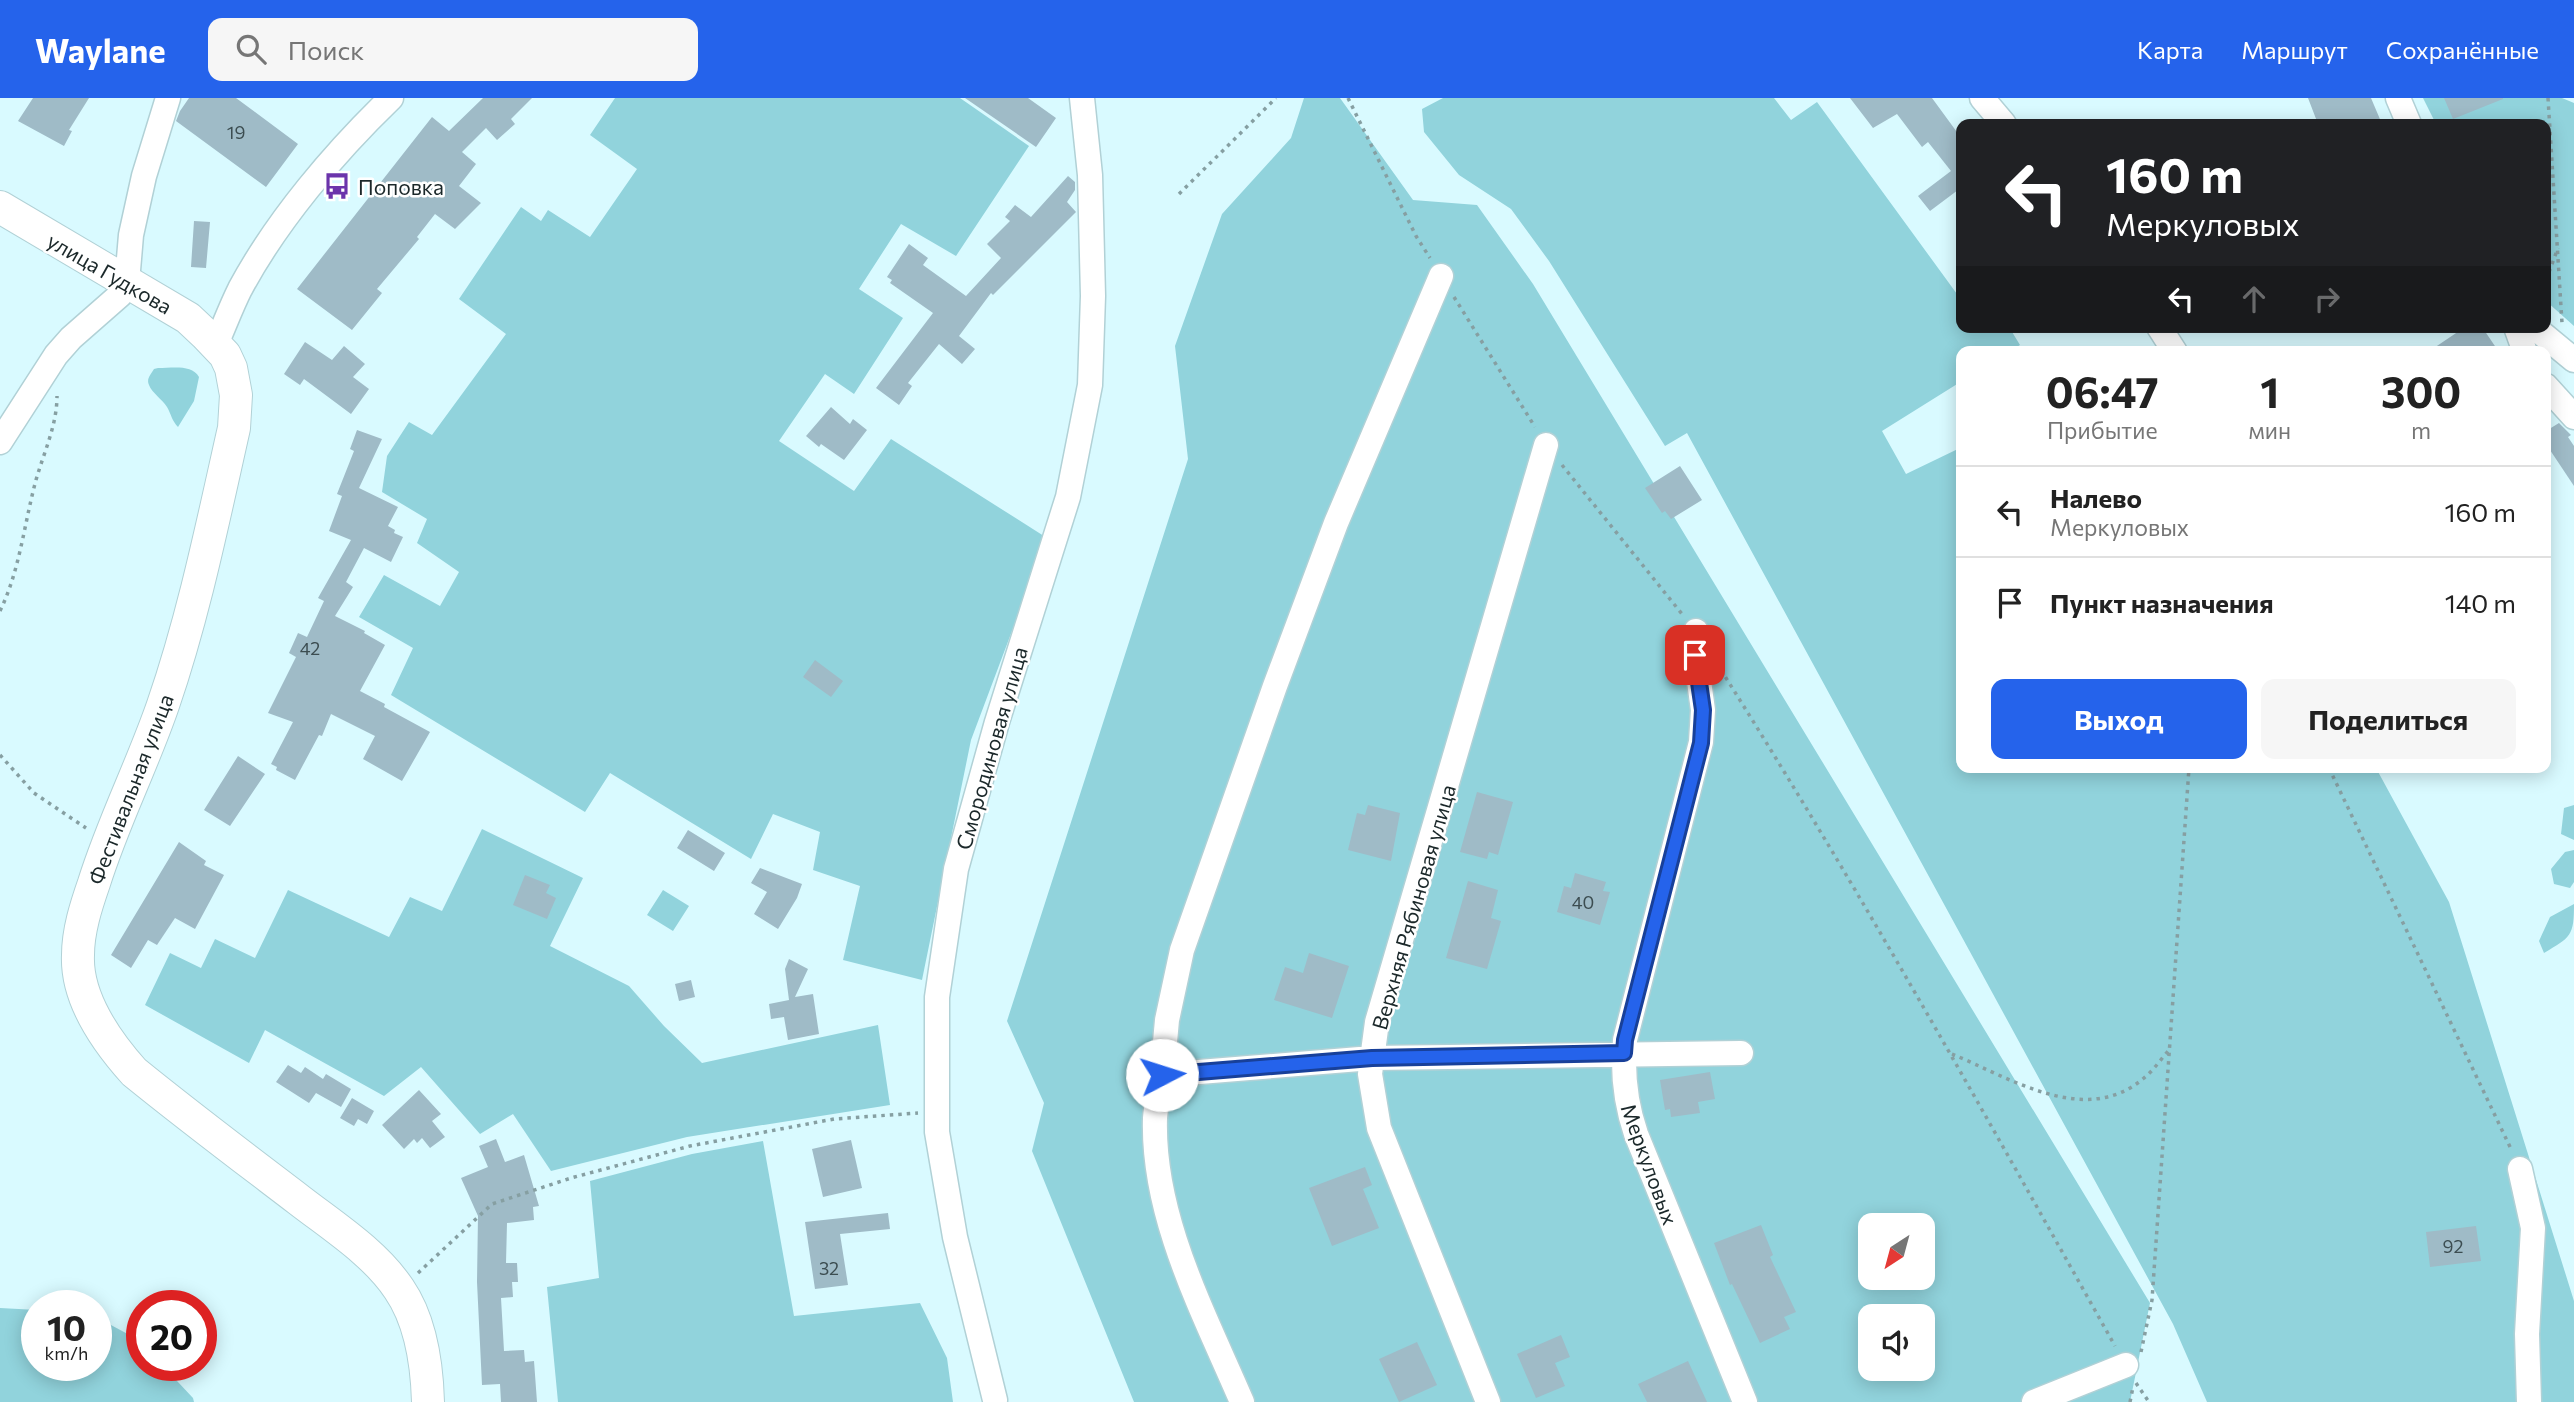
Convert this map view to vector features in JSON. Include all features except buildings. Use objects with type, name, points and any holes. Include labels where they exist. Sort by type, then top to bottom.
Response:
[{"type":"main road","name":"улица Гудкова","points":[[0,207],[188,318],[216,344]]},
{"type":"main road","name":"Фестивальная улица","points":[[216,344],[231,369],[236,395],[234,428],[183,648],[149,745],[108,836],[83,916],[77,957],[84,993],[105,1035],[134,1072],[348,1237],[382,1268],[400,1290],[413,1317],[427,1370],[428,1402]]},
{"type":"street","points":[[0,442],[56,355],[71,338],[120,295],[127,282],[131,235],[144,176],[168,98]]},
{"type":"street","points":[[216,344],[240,289],[271,238],[325,169],[391,98]]},
{"type":"street","name":"Смородиновая улица","points":[[995,1400],[955,1237],[937,1132],[937,997],[956,869],[998,722],[1068,497],[1090,385],[1093,296],[1090,175],[1082,98]]},
{"type":"street","points":[[1982,98],[2000,119]]},
{"type":"street","points":[[2399,98],[2407,119]]},
{"type":"street","points":[[1242,1402],[1192,1286],[1170,1223],[1157,1160],[1155,1116],[1167,1020],[1182,950],[1275,686],[1336,523],[1441,276]]},
{"type":"street","points":[[2541,333],[2568,355]]},
{"type":"street","points":[[2551,392],[2574,417]]},
{"type":"street","name":"Верхняя Рябиновая улица","points":[[1488,1402],[1379,1128],[1370,1074],[1377,1022],[1546,445]]},
{"type":"street","name":"Меркуловых","points":[[1696,631],[1693,638],[1703,710],[1701,743],[1625,1040],[1623,1079],[1629,1115],[1745,1402]]},
{"type":"street","points":[[1162,1075],[1372,1058],[1741,1053]]},
{"type":"street","points":[[2520,1169],[2533,1228],[2528,1334],[2529,1402]]},
{"type":"street","points":[[2034,1402],[2126,1365]]},
{"type":"path","points":[[1179,194],[1276,98]]},
{"type":"path","points":[[1348,98],[1416,236],[1546,445],[1696,631]]},
{"type":"path","points":[[2548,98],[2549,119]]},
{"type":"path","points":[[2551,142],[2568,355]]},
{"type":"path","points":[[2551,266],[2558,246]]},
{"type":"path","points":[[0,611],[11,588],[36,480],[57,414],[56,355]]},
{"type":"path","points":[[1717,665],[1788,777],[1950,1054],[2148,1402]]},
{"type":"path","points":[[0,755],[34,793],[80,826]]},
{"type":"path","points":[[2152,1300],[2189,773]]},
{"type":"path","points":[[2331,773],[2520,1169]]},
{"type":"path","points":[[1950,1054],[2048,1095],[2087,1100],[2115,1096],[2144,1078],[2170,1048]]},
{"type":"path","points":[[400,1290],[492,1204],[570,1178],[690,1146],[834,1119],[937,1111]]},
{"type":"shaded area","points":[[615,98],[960,98],[1029,146],[956,256],[901,224],[859,289],[903,318],[854,394],[825,374],[779,441],[854,491],[891,439],[1047,538],[971,740],[922,980],[843,960],[860,886],[813,870],[820,832],[773,814],[751,859],[610,773],[585,812],[391,695],[413,648],[359,617],[384,575],[440,606],[459,572],[417,543],[427,519],[382,492],[387,456],[409,422],[432,435],[506,334],[459,299],[521,207],[541,221],[548,210],[590,237],[637,169],[590,135]]},
{"type":"shaded area","points":[[1304,98],[1340,98],[1413,200],[1477,205],[1533,284],[2150,1303],[2130,1402],[1134,1402],[1032,1151],[1044,1103],[1007,1021],[1188,459],[1175,346],[1222,214],[1291,138]]},
{"type":"shaded area","points":[[1443,98],[1774,98],[1791,120],[1817,102],[1956,293],[1956,333],[2013,333],[2020,345],[1956,346],[1956,385],[1882,431],[1906,474],[1956,450],[1956,773],[2379,773],[2449,902],[2574,1301],[2574,1402],[2207,1402],[2173,1324],[1687,433],[1665,446],[1549,261],[1511,209],[1459,175],[1424,132],[1422,109]]},
{"type":"shaded area","points":[[2423,98],[2562,98],[2574,103],[2574,326],[2551,305],[2551,119],[2434,119]]},
{"type":"shaded area","points":[[187,368],[199,377],[194,401],[178,427],[167,407],[148,383],[154,369]]},
{"type":"shaded area","points":[[2574,805],[2574,840],[2561,834],[2564,808]]},
{"type":"shaded area","points":[[482,829],[583,878],[550,946],[629,986],[664,1026],[702,1063],[878,1025],[890,1105],[687,1137],[551,1171],[513,1114],[480,1134],[421,1067],[384,1096],[265,1030],[249,1063],[145,1005],[170,953],[201,968],[215,939],[255,958],[288,890],[389,937],[410,897],[442,911]]},
{"type":"shaded area","points":[[2574,850],[2574,882],[2570,888],[2554,884],[2551,869],[2565,852]]},
{"type":"shaded area","points":[[663,890],[689,906],[673,931],[647,915]]},
{"type":"shaded area","points":[[2574,904],[2572,929],[2569,934],[2544,953],[2539,941],[2550,917]]},
{"type":"shaded area","points":[[763,1141],[794,1316],[920,1303],[947,1358],[953,1402],[558,1402],[547,1287],[599,1278],[590,1181],[692,1154]]},
{"type":"shaded area","points":[[0,1308],[21,1309],[21,1381],[112,1381],[112,1326],[126,1333],[126,1381],[177,1381],[194,1402],[0,1402]]},
{"type":"place","name":"Поповка","points":[[337,186]]},
{"type":"route","points":[[1162,1075],[1372,1058],[1624,1053],[1625,1040],[1701,743],[1702,693],[1695,655]]}]
